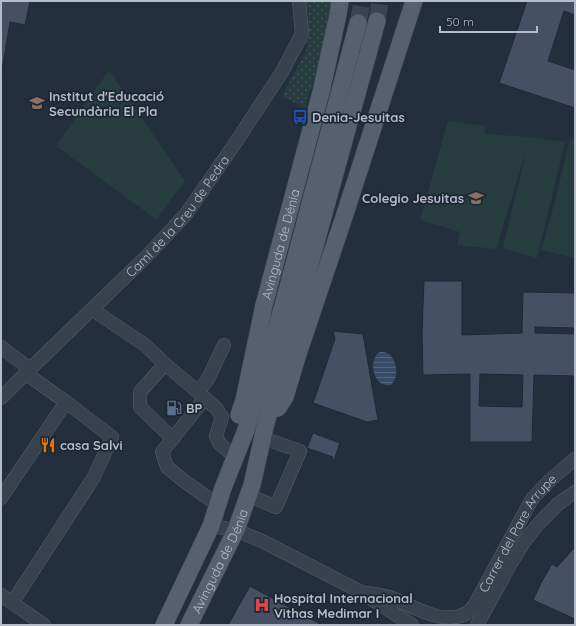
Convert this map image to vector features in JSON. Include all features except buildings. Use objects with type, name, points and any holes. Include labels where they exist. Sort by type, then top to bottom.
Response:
[{"type":"main road","name":"Avinguda de Dénia","points":[[224,488],[228,452],[244,400],[264,305],[321,92],[340,1]]},
{"type":"main road","name":"Avinguda de Dénia","points":[[264,432],[285,397],[414,1]]},
{"type":"main road","name":"Avinguda de Dénia","points":[[189,625],[236,530],[252,485],[264,432],[376,21]]},
{"type":"main road","name":"Avinguda de Dénia","points":[[164,625],[211,526],[246,430],[290,280],[358,23]]},
{"type":"street","name":"Camí de la Creu de Pedra","points":[[1,398],[27,371],[147,256],[186,214],[282,72],[302,34],[299,1]]},
{"type":"street","points":[[94,308],[99,314],[145,344],[165,364],[217,409],[222,417],[216,436],[220,444],[228,452]]},
{"type":"street","points":[[218,505],[167,467],[162,452],[173,439],[201,395],[224,345]]},
{"type":"street","points":[[1,347],[27,371],[112,437],[94,477],[12,603]]},
{"type":"street","points":[[165,364],[140,392],[140,407],[173,439]]},
{"type":"street","points":[[1,498],[66,402]]},
{"type":"street","points":[[248,495],[276,507],[300,451],[264,432]]},
{"type":"street","name":"Carrer del Pare Arrupe","points":[[362,592],[391,598],[438,620],[459,618],[474,606],[532,499],[550,480],[575,459]]},
{"type":"street","name":"Carrer del Pare Arrupe","points":[[477,625],[524,542],[539,523],[558,504],[575,492]]},
{"type":"street","points":[[211,526],[236,530],[264,542],[362,592],[412,625]]},
{"type":"street","points":[[1,595],[44,625]]},
{"type":"green space","points":[[305,1],[335,1],[336,8],[305,108],[282,96],[306,51],[308,15]]},
{"type":"green space","points":[[109,70],[185,181],[156,219],[56,146]]},
{"type":"green space","points":[[448,121],[486,126],[484,134],[530,137],[565,142],[537,258],[503,248],[527,148],[496,249],[457,245],[460,232],[420,220]]},
{"type":"green space","points":[[570,139],[575,140],[575,258],[541,250],[554,205]]},
{"type":"water","points":[[380,352],[384,352],[391,356],[395,363],[396,376],[391,385],[385,385],[380,382],[374,372],[374,360],[376,355]]},
{"type":"tunnel","points":[[358,23],[362,1]]},
{"type":"tunnel","points":[[377,21],[380,1]]},
{"type":"place","name":"Institut d'Educació Secundària El Pla","points":[[37,103]]},
{"type":"place","name":"Denia-Jesuitas","points":[[300,117]]},
{"type":"place","name":"Colegio Jesuitas","points":[[476,198]]},
{"type":"place","name":"BP","points":[[174,408]]},
{"type":"place","name":"casa Salvi","points":[[48,445]]},
{"type":"place","name":"Hospital Internacional Vithas Medimar I","points":[[262,605]]}]
